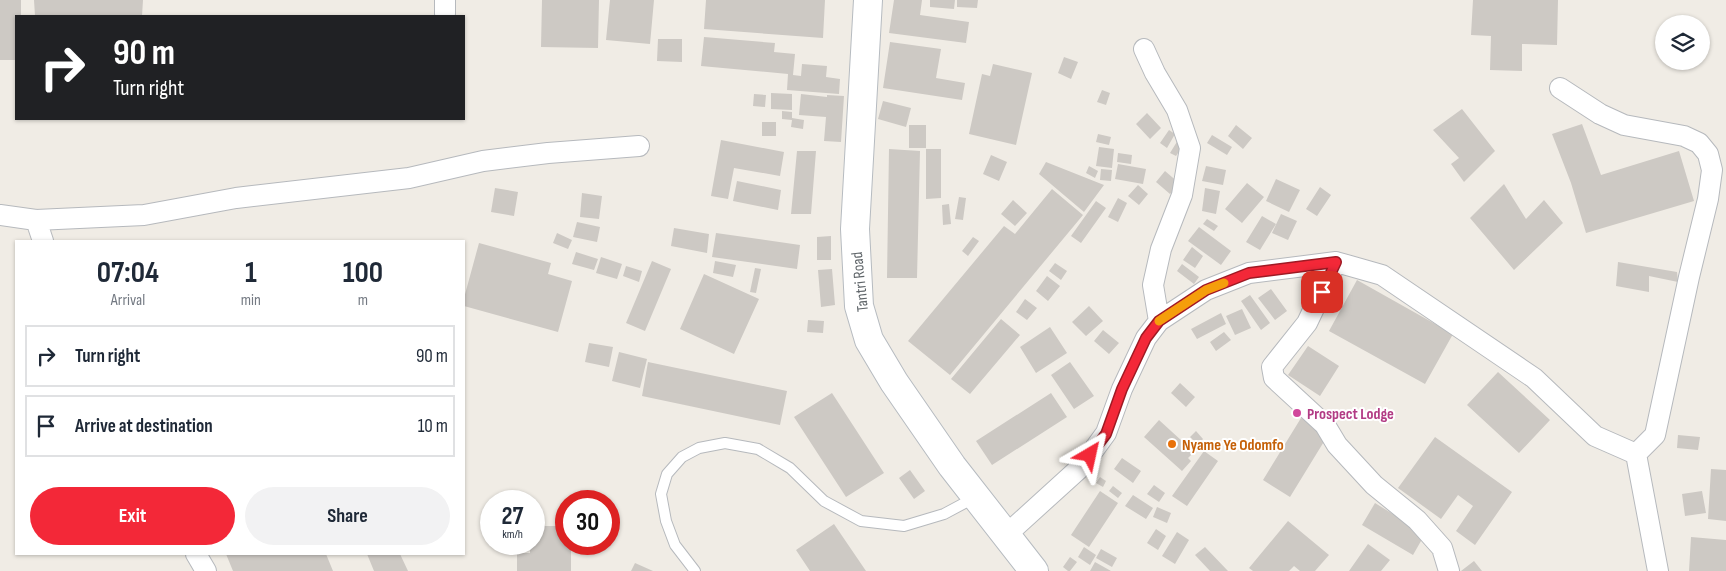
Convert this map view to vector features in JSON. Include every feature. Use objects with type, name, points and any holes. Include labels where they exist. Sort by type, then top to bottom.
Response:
[{"type":"street","name":"Tantri Road","points":[[868,0],[855,229],[859,306],[869,340],[894,382],[952,466],[1034,571]]},
{"type":"street","points":[[1144,49],[1176,110],[1190,148],[1182,195],[1161,249],[1153,285],[1159,321]]},
{"type":"street","points":[[1560,88],[1600,114],[1624,125],[1684,136],[1699,144],[1708,154],[1712,170],[1708,199],[1655,435],[1636,454]]},
{"type":"street","points":[[0,215],[36,220],[144,215],[236,198],[408,178],[483,161],[548,153],[639,146]]},
{"type":"street","points":[[36,220],[43,240]]},
{"type":"street","points":[[1336,262],[1307,323],[1272,367],[1274,378],[1325,425],[1337,445],[1374,484],[1417,520],[1442,548],[1449,571]]},
{"type":"street","points":[[1006,535],[1082,466],[1106,434],[1122,389],[1146,338],[1159,321],[1206,290],[1249,273],[1336,262],[1382,275],[1534,378],[1595,436],[1636,454]]},
{"type":"street","points":[[1636,454],[1658,571]]},
{"type":"street","points":[[197,555],[206,571]]},
{"type":"lane","points":[[695,571],[675,545],[666,521],[661,494],[667,474],[682,457],[699,448],[725,443],[758,449],[790,468],[824,501],[861,521],[904,526],[944,514],[976,498]]},
{"type":"building","points":[[0,0],[21,0],[21,15],[15,15],[15,60],[0,60]]},
{"type":"building","points":[[34,0],[143,0],[142,15],[35,15]]},
{"type":"building","points":[[542,0],[599,0],[598,48],[541,47]]},
{"type":"building","points":[[610,0],[654,0],[650,44],[606,40]]},
{"type":"building","points":[[706,0],[825,0],[823,38],[704,29]]},
{"type":"building","points":[[894,0],[922,0],[920,15],[969,22],[966,43],[889,33]]},
{"type":"building","points":[[930,0],[955,0],[954,9],[930,7]]},
{"type":"building","points":[[957,0],[978,0],[977,8],[957,7]]},
{"type":"building","points":[[1473,0],[1558,0],[1557,45],[1522,44],[1522,71],[1490,70],[1491,36],[1471,35]]},
{"type":"building","points":[[704,37],[775,43],[774,52],[795,54],[793,75],[801,76],[802,64],[827,66],[826,77],[840,79],[839,94],[787,90],[788,74],[701,66]]},
{"type":"building","points":[[658,39],[682,39],[682,62],[657,61]]},
{"type":"building","points":[[890,42],[941,49],[936,78],[965,83],[962,100],[883,88]]},
{"type":"building","points":[[1064,57],[1078,62],[1071,79],[1058,73]]},
{"type":"building","points":[[993,64],[1032,73],[1016,145],[969,134],[982,74],[990,76]]},
{"type":"building","points":[[1102,90],[1110,93],[1106,105],[1097,102]]},
{"type":"building","points":[[771,93],[792,94],[792,110],[771,109]]},
{"type":"building","points":[[754,94],[766,95],[765,107],[753,106]]},
{"type":"building","points":[[801,94],[827,97],[827,95],[844,96],[841,142],[824,141],[826,117],[799,115]]},
{"type":"building","points":[[883,101],[911,108],[906,127],[878,119]]},
{"type":"building","points":[[1462,109],[1495,151],[1464,182],[1451,164],[1459,158],[1433,130]]},
{"type":"building","points":[[782,111],[792,112],[792,118],[804,120],[803,129],[791,127],[792,120],[782,119]]},
{"type":"building","points":[[1147,113],[1161,128],[1150,139],[1136,124]]},
{"type":"building","points":[[762,122],[776,122],[776,136],[762,136]]},
{"type":"building","points":[[1582,124],[1601,175],[1679,151],[1694,201],[1586,233],[1571,183],[1552,134]]},
{"type":"building","points":[[909,125],[926,125],[926,148],[909,148]]},
{"type":"building","points":[[1236,125],[1252,138],[1243,149],[1228,136]]},
{"type":"building","points":[[1169,130],[1175,134],[1167,148],[1160,143]]},
{"type":"building","points":[[1098,134],[1111,137],[1109,145],[1096,142]]},
{"type":"building","points":[[1212,135],[1232,147],[1227,155],[1207,143]]},
{"type":"building","points":[[721,140],[784,152],[780,176],[734,168],[728,199],[711,196]]},
{"type":"building","points":[[1178,140],[1184,144],[1176,156],[1170,153]]},
{"type":"building","points":[[1099,147],[1114,149],[1112,168],[1096,166]]},
{"type":"building","points":[[889,149],[920,151],[917,278],[887,278]]},
{"type":"building","points":[[926,149],[941,149],[941,198],[926,199]]},
{"type":"building","points":[[797,151],[816,151],[811,214],[791,214]]},
{"type":"building","points":[[1118,153],[1132,155],[1131,164],[1117,162]]},
{"type":"building","points":[[991,155],[1007,162],[999,181],[983,174]]},
{"type":"building","points":[[1046,162],[1104,185],[1084,212],[1039,174]]},
{"type":"building","points":[[1118,164],[1146,169],[1143,184],[1115,179]]},
{"type":"building","points":[[1089,166],[1098,171],[1095,178],[1086,173]]},
{"type":"building","points":[[1206,166],[1226,170],[1223,185],[1202,181]]},
{"type":"building","points":[[1101,169],[1112,170],[1111,181],[1100,180]]},
{"type":"building","points":[[1165,171],[1179,183],[1170,194],[1156,182]]},
{"type":"building","points":[[1276,179],[1300,190],[1289,212],[1266,201]]},
{"type":"building","points":[[737,181],[781,190],[778,210],[733,201]]},
{"type":"building","points":[[1247,183],[1264,197],[1242,223],[1225,209]]},
{"type":"building","points":[[1504,184],[1526,219],[1544,200],[1563,223],[1514,270],[1470,218]]},
{"type":"building","points":[[1138,185],[1148,194],[1139,205],[1128,196]]},
{"type":"building","points":[[1320,187],[1331,195],[1317,216],[1306,209]]},
{"type":"building","points":[[495,188],[518,192],[514,216],[491,212]]},
{"type":"building","points":[[1205,188],[1220,191],[1216,214],[1202,211]]},
{"type":"building","points":[[1052,189],[1083,215],[950,375],[908,341],[1004,226],[1015,234]]},
{"type":"building","points":[[582,193],[602,196],[599,219],[580,217]]},
{"type":"building","points":[[959,197],[966,198],[963,220],[955,219]]},
{"type":"building","points":[[1118,198],[1127,203],[1118,222],[1108,217]]},
{"type":"building","points":[[1013,200],[1027,213],[1015,226],[1001,214]]},
{"type":"building","points":[[1096,201],[1106,208],[1081,243],[1071,236]]},
{"type":"building","points":[[949,204],[951,224],[943,225],[942,205]]},
{"type":"building","points":[[1281,214],[1297,221],[1288,240],[1272,233]]},
{"type":"building","points":[[1262,216],[1276,224],[1260,250],[1246,242]]},
{"type":"building","points":[[1207,219],[1218,226],[1214,231],[1203,224]]},
{"type":"building","points":[[577,222],[600,227],[597,242],[573,237]]},
{"type":"building","points":[[1199,227],[1231,251],[1221,265],[1188,241]]},
{"type":"building","points":[[674,228],[709,234],[707,253],[671,246]]},
{"type":"building","points":[[557,233],[572,240],[568,249],[553,243]]},
{"type":"building","points":[[716,233],[800,245],[797,269],[712,257]]},
{"type":"building","points":[[831,236],[831,260],[817,260],[817,237]]},
{"type":"building","points":[[973,237],[979,241],[968,256],[962,251]]},
{"type":"building","points":[[479,243],[551,263],[548,274],[572,281],[558,332],[465,306],[465,294]]},
{"type":"building","points":[[1192,247],[1203,256],[1195,268],[1183,260]]},
{"type":"building","points":[[576,252],[598,259],[594,270],[572,264]]},
{"type":"building","points":[[601,257],[622,264],[617,279],[596,273]]},
{"type":"building","points":[[652,261],[671,269],[645,331],[626,323]]},
{"type":"building","points":[[715,261],[736,265],[733,277],[713,273]]},
{"type":"building","points":[[1618,262],[1677,272],[1678,282],[1649,276],[1649,292],[1616,286]]},
{"type":"building","points":[[1055,263],[1067,271],[1061,280],[1049,271]]},
{"type":"building","points":[[1182,264],[1199,277],[1194,284],[1177,271]]},
{"type":"building","points":[[626,266],[642,271],[639,282],[623,276]]},
{"type":"building","points":[[755,268],[761,269],[756,293],[750,292]]},
{"type":"building","points":[[832,269],[835,305],[821,307],[818,270]]},
{"type":"building","points":[[704,274],[759,299],[734,354],[680,329]]},
{"type":"building","points":[[1047,276],[1060,286],[1048,301],[1036,291]]},
{"type":"building","points":[[1357,280],[1453,334],[1425,384],[1329,331]]},
{"type":"building","points":[[1271,289],[1287,311],[1275,320],[1258,298]]},
{"type":"building","points":[[1250,295],[1270,323],[1261,330],[1241,301]]},
{"type":"building","points":[[1025,299],[1037,308],[1027,320],[1016,312]]},
{"type":"building","points":[[1089,306],[1103,321],[1086,336],[1072,322]]},
{"type":"building","points":[[1242,309],[1251,328],[1235,335],[1226,316]]},
{"type":"building","points":[[1221,313],[1226,324],[1197,339],[1191,329]]},
{"type":"building","points":[[1001,319],[1020,335],[970,394],[951,379]]},
{"type":"building","points":[[808,320],[824,321],[823,333],[807,332]]},
{"type":"building","points":[[1050,327],[1067,353],[1036,373],[1020,347]]},
{"type":"building","points":[[1103,330],[1119,343],[1109,354],[1094,341]]},
{"type":"building","points":[[1224,332],[1231,340],[1216,351],[1210,342]]},
{"type":"building","points":[[589,343],[613,347],[609,367],[585,362]]},
{"type":"building","points":[[1308,346],[1339,366],[1320,396],[1288,375]]},
{"type":"building","points":[[619,352],[647,359],[640,388],[612,381]]},
{"type":"building","points":[[648,362],[787,391],[780,425],[642,396]]},
{"type":"building","points":[[1070,362],[1094,396],[1074,409],[1051,375]]},
{"type":"building","points":[[1498,372],[1550,420],[1519,453],[1467,405]]},
{"type":"building","points":[[1180,383],[1195,397],[1186,407],[1171,393]]},
{"type":"building","points":[[832,393],[884,473],[846,497],[794,417]]},
{"type":"building","points":[[1051,393],[1067,417],[992,465],[976,441]]},
{"type":"building","points":[[1301,418],[1328,435],[1290,497],[1263,480]]},
{"type":"building","points":[[1159,420],[1194,452],[1188,458],[1191,461],[1182,471],[1144,437]]},
{"type":"building","points":[[1196,431],[1203,439],[1198,445],[1190,437]]},
{"type":"building","points":[[1678,435],[1700,437],[1698,450],[1677,448]]},
{"type":"building","points":[[1435,437],[1512,492],[1475,545],[1456,531],[1473,506],[1458,495],[1441,519],[1398,488]]},
{"type":"building","points":[[1204,451],[1218,461],[1187,506],[1172,496]]},
{"type":"building","points":[[1122,458],[1141,471],[1133,483],[1114,469]]},
{"type":"building","points":[[1711,469],[1726,470],[1726,521],[1708,519]]},
{"type":"building","points":[[910,470],[925,491],[914,499],[899,478]]},
{"type":"building","points":[[1100,477],[1106,481],[1103,487],[1096,483]]},
{"type":"building","points":[[1154,485],[1165,493],[1159,502],[1147,494]]},
{"type":"building","points":[[1113,486],[1122,493],[1118,498],[1109,491]]},
{"type":"building","points":[[1100,491],[1118,503],[1089,547],[1071,535]]},
{"type":"building","points":[[1702,491],[1706,513],[1685,516],[1682,494]]},
{"type":"building","points":[[1133,495],[1153,508],[1146,519],[1125,506]]},
{"type":"building","points":[[1375,503],[1425,534],[1413,555],[1362,525]]},
{"type":"building","points":[[1157,507],[1171,513],[1167,523],[1153,517]]},
{"type":"building","points":[[1288,521],[1329,555],[1315,571],[1300,571],[1294,566],[1289,571],[1253,571],[1249,568]]},
{"type":"building","points":[[834,524],[866,571],[810,571],[796,550]]},
{"type":"building","points":[[545,526],[555,526],[555,555],[571,555],[571,571],[517,571],[517,555],[545,555]]},
{"type":"building","points":[[1156,529],[1166,536],[1158,550],[1147,543]]},
{"type":"building","points":[[1177,532],[1189,540],[1175,564],[1162,556]]},
{"type":"building","points":[[1691,537],[1726,540],[1726,571],[1689,571]]},
{"type":"building","points":[[1368,544],[1390,560],[1381,571],[1349,571]]},
{"type":"building","points":[[1084,547],[1096,555],[1090,565],[1078,557]]},
{"type":"building","points":[[1205,547],[1228,571],[1210,571],[1195,555]]},
{"type":"building","points":[[1101,549],[1117,558],[1112,567],[1096,558]]},
{"type":"building","points":[[226,555],[326,555],[333,571],[233,571]]},
{"type":"building","points":[[367,555],[400,555],[408,571],[374,571]]},
{"type":"building","points":[[1070,557],[1077,562],[1068,571],[1063,567]]},
{"type":"building","points":[[1474,561],[1482,571],[1461,571]]},
{"type":"building","points":[[1095,562],[1111,571],[1090,571]]},
{"type":"building","points":[[635,563],[653,571],[631,571]]},
{"type":"slow traffic","points":[[1159,321],[1206,290],[1224,283]]},
{"type":"place","name":"Prospect Lodge","points":[[1297,413]]},
{"type":"place","name":"Nyame Ye Odomfo","points":[[1172,444]]},
{"type":"route","points":[[1090,455],[1106,434],[1122,389],[1146,338],[1159,321],[1206,290],[1249,273],[1336,262],[1322,292]]}]
